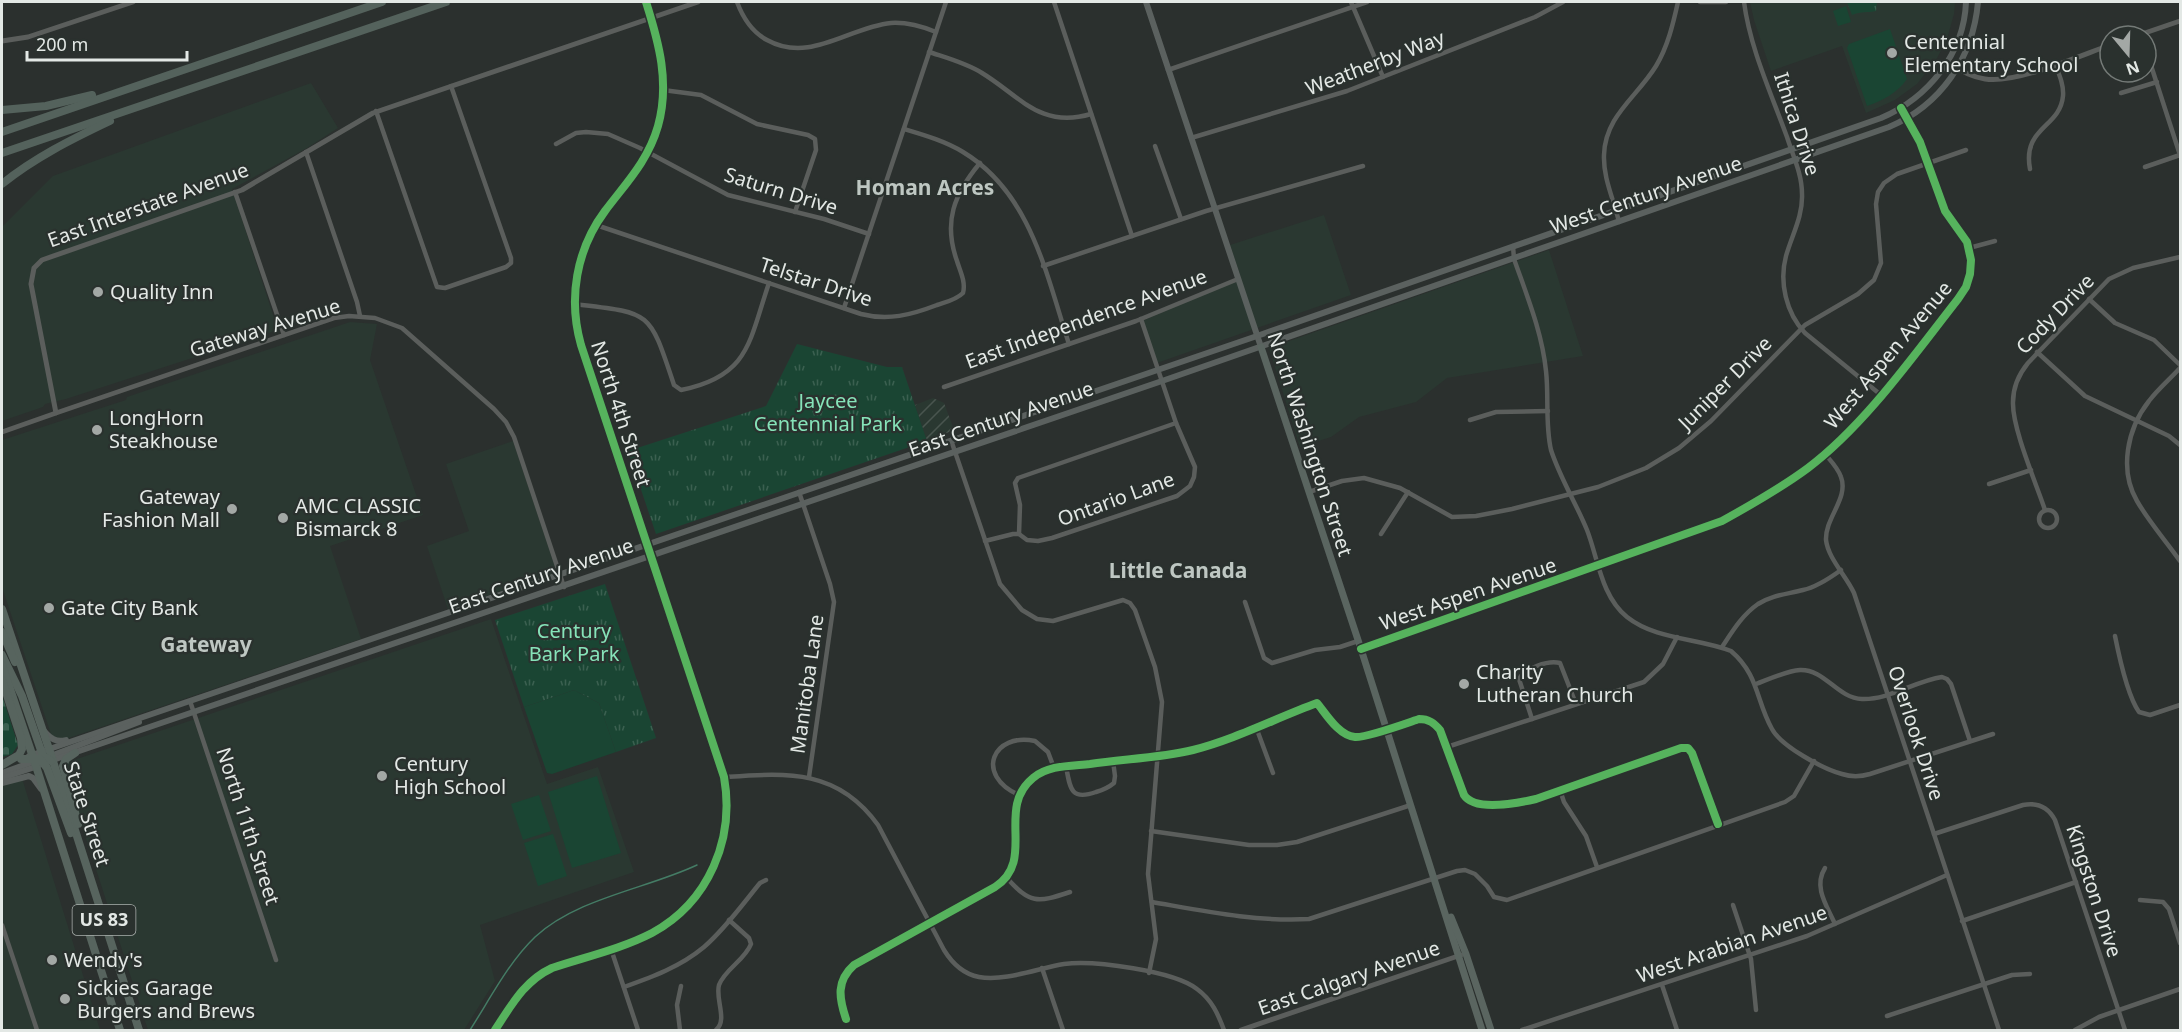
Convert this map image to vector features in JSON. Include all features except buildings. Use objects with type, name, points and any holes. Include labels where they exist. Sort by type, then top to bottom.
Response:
[{"type":"highway","points":[[2,132],[382,2]]},
{"type":"highway","points":[[2,153],[446,2]]},
{"type":"highway","points":[[2,110],[46,106],[80,99],[238,51]]},
{"type":"highway","points":[[2,184],[30,163],[72,139],[119,117],[206,83]]},
{"type":"highway","name":"State Street","points":[[2,609],[42,730],[46,797],[120,1030]]},
{"type":"highway","points":[[2,632],[30,693]]},
{"type":"highway","points":[[2,655],[22,696],[42,760],[21,759]]},
{"type":"highway","name":"State Street","points":[[2,665],[82,851],[139,1030]]},
{"type":"highway","points":[[2,680],[22,744],[19,755],[2,765]]},
{"type":"highway","points":[[75,753],[63,762],[63,772],[80,830],[82,851]]},
{"type":"main road","name":"North Washington Street","points":[[1146,2],[1442,898],[1491,1030]]},
{"type":"main road","name":"West Century Avenue","points":[[1257,336],[1881,118],[1901,108],[1927,88],[1948,62],[1960,34],[1966,2]]},
{"type":"main road","name":"West Century Avenue","points":[[1261,347],[1881,130],[1907,118],[1932,100],[1958,69],[1971,38],[1978,2]]},
{"type":"main road","name":"East Century Avenue","points":[[2,778],[141,717],[1257,336]]},
{"type":"main road","name":"East Century Avenue","points":[[42,760],[75,753],[194,713],[1261,347]]},
{"type":"main road","points":[[2,773],[134,724],[152,714]]},
{"type":"main road","points":[[42,730],[60,741],[141,717]]},
{"type":"main road","points":[[2,765],[21,759]]},
{"type":"main road","points":[[2,783],[29,776],[37,782],[46,797]]},
{"type":"main road","name":"North Washington Street","points":[[1462,955],[1482,1030]]},
{"type":"street","points":[[3,41],[28,37],[133,2]]},
{"type":"street","name":"North 4th Street","points":[[495,1030],[520,991],[538,975],[652,933],[682,911],[705,883],[722,847],[727,816],[724,777],[581,345],[574,304],[581,260],[596,225],[632,179],[648,152],[660,118],[663,90],[661,55],[646,2]]},
{"type":"street","name":"East Interstate Avenue","points":[[56,413],[31,284],[31,273],[35,266],[52,255],[236,192],[376,111],[698,2]]},
{"type":"street","points":[[737,2],[744,17],[757,33],[768,41],[786,48],[813,47],[891,23],[914,25],[936,32]]},
{"type":"street","points":[[844,308],[946,2]]},
{"type":"street","points":[[1054,2],[1132,236]]},
{"type":"street","points":[[1168,70],[1352,4],[1367,2]]},
{"type":"street","name":"Weatherby Way","points":[[1191,138],[1311,103],[1383,77],[1535,17],[1563,2]]},
{"type":"street","points":[[1619,222],[1605,171],[1606,138],[1616,116],[1660,58],[1672,29],[1678,2]]},
{"type":"street","points":[[1700,2],[1726,2]]},
{"type":"street","name":"Ithica Drive","points":[[1744,2],[1752,37],[1796,160],[1802,184],[1802,207],[1786,256],[1784,279],[1788,302],[1801,329],[1881,395]]},
{"type":"street","points":[[1352,4],[1383,77]]},
{"type":"street","points":[[2158,29],[2181,21]]},
{"type":"street","points":[[1948,62],[1974,77],[1999,80],[2017,77],[2098,49]]},
{"type":"street","points":[[929,52],[981,72],[1039,113],[1066,118],[1091,114]]},
{"type":"street","points":[[2030,169],[2027,153],[2030,144],[2058,110],[2063,99],[2062,83],[2055,64]]},
{"type":"street","points":[[2121,93],[2150,84]]},
{"type":"street","points":[[2145,167],[2180,155],[2158,84]]},
{"type":"street","points":[[376,111],[438,288],[443,289],[506,267],[511,263],[452,86]]},
{"type":"street","points":[[663,90],[701,95],[757,124],[808,135],[814,139],[816,150],[795,213]]},
{"type":"street","points":[[1901,108],[1920,142],[1945,211],[1969,248],[1995,241]]},
{"type":"street","points":[[904,129],[951,146],[980,163],[1004,186],[1030,228],[1069,344]]},
{"type":"street","name":"Saturn Drive","points":[[556,144],[572,134],[594,132],[615,136],[728,195],[869,234]]},
{"type":"street","points":[[1155,146],[1181,219]]},
{"type":"street","name":"Juniper Drive","points":[[1309,492],[1342,481],[1364,478],[1389,483],[1452,517],[1494,513],[1628,477],[1688,441],[1711,422],[1801,329],[1864,290],[1874,280],[1881,263],[1876,210],[1878,192],[1884,183],[1892,177],[1966,150]]},
{"type":"street","points":[[306,152],[360,316]]},
{"type":"street","name":"Telstar Drive","points":[[596,225],[873,317],[899,317],[960,296],[964,285],[952,246],[952,213],[962,186],[980,163]]},
{"type":"street","points":[[1043,266],[1181,219],[1363,166]]},
{"type":"street","points":[[236,192],[284,335]]},
{"type":"street","points":[[1513,246],[1514,259],[1541,339],[1546,371],[1551,450],[1588,531],[1598,566],[1616,604],[1627,617],[1660,633],[1731,651],[1740,659],[1756,684],[1768,722],[1776,736],[1786,745],[1838,773],[1857,776],[1909,762],[1993,734]]},
{"type":"street","name":"West Aspen Avenue","points":[[1361,649],[1722,521],[1765,497],[1825,454],[1881,395],[1963,293],[1970,274],[1969,248]]},
{"type":"street","name":"Cody Drive","points":[[2045,510],[2015,421],[2013,401],[2018,377],[2037,352],[2104,284],[2120,273],[2181,257]]},
{"type":"street","name":"East Independence Avenue","points":[[944,387],[1141,320],[1238,279]]},
{"type":"street","points":[[574,304],[626,310],[642,317],[655,331],[674,385],[681,390],[722,376],[737,364],[748,345],[769,283]]},
{"type":"street","points":[[2089,299],[2115,323],[2154,340],[2181,367],[2152,397],[2137,420],[2128,450],[2130,483],[2141,508],[2181,561]]},
{"type":"street","name":"Gateway Avenue","points":[[56,413],[334,318],[360,316],[381,319],[402,328],[506,422],[514,437],[564,587]]},
{"type":"street","name":"Ontario Lane","points":[[985,542],[1006,535],[1019,534],[1028,540],[1038,541],[1052,538],[1182,493],[1192,482],[1195,467],[1176,423],[1141,320]]},
{"type":"street","points":[[2037,352],[2085,396],[2169,436],[2181,445]]},
{"type":"street","points":[[1470,420],[1496,412],[1548,411]]},
{"type":"street","points":[[2,432],[56,413]]},
{"type":"street","points":[[1019,534],[1020,505],[1015,483],[1018,478],[1176,423]]},
{"type":"street","points":[[951,440],[985,542],[1004,590],[1022,610],[1030,616],[1045,621],[1061,620],[1123,600],[1130,603],[1135,610],[1155,667],[1160,687],[1162,715],[1148,874],[1156,939],[1149,973]]},
{"type":"street","name":"Overlook Drive","points":[[1825,454],[1837,468],[1843,483],[1841,495],[1829,522],[1826,540],[1829,552],[1847,578],[1854,593],[1999,1030]]},
{"type":"street","points":[[1989,484],[2031,470]]},
{"type":"street","name":"Manitoba Lane","points":[[799,492],[830,584],[834,609],[808,777]]},
{"type":"street","points":[[1381,534],[1408,492]]},
{"type":"street","points":[[1722,648],[1747,613],[1759,603],[1783,593],[1806,590],[1829,579],[1841,570]]},
{"type":"street","points":[[1245,602],[1267,662],[1272,663],[1315,650],[1358,641]]},
{"type":"street","points":[[2115,636],[2121,666],[2139,712],[2150,715],[2181,705]]},
{"type":"street","points":[[1447,747],[1644,682],[1663,664],[1677,637]]},
{"type":"street","points":[[1533,719],[1519,679],[1523,672],[1553,661],[1560,663],[1576,704]]},
{"type":"street","points":[[1756,684],[1802,670],[1813,672],[1851,698],[1870,699],[1945,677],[1951,684],[1970,741]]},
{"type":"street","name":"North 11th Street","points":[[190,701],[276,960]]},
{"type":"street","points":[[846,1019],[840,1002],[840,989],[846,973],[859,962],[995,887],[1006,877],[1016,855],[1015,809],[1019,795],[1033,778],[1054,768],[1158,756],[1195,749],[1317,703],[1333,723],[1355,737],[1419,719],[1428,719],[1440,730],[1464,795],[1473,804],[1521,802],[1681,748],[1688,748],[1692,753],[1718,824]]},
{"type":"street","points":[[1256,727],[1273,773]]},
{"type":"street","points":[[1019,795],[1003,786],[994,774],[994,758],[1000,749],[1016,741],[1035,741],[1048,752],[1054,768]]},
{"type":"street","points":[[1066,766],[1073,791],[1084,796],[1108,788],[1114,783],[1113,761]]},
{"type":"street","points":[[1152,902],[1239,916],[1289,920],[1309,919],[1457,871],[1471,872],[1482,879],[1494,897],[1507,900],[1791,798],[1814,761]]},
{"type":"street","points":[[724,777],[774,774],[808,777],[829,783],[864,807],[874,819],[949,958],[960,969],[972,976],[993,978],[1073,963],[1092,963],[1149,973],[1179,980],[1199,990],[1215,1008],[1224,1030]]},
{"type":"street","points":[[1560,790],[1564,802],[1586,836],[1597,867]]},
{"type":"street","name":"Kingston Drive","points":[[1934,834],[2023,804],[2038,804],[2047,809],[2055,820],[2125,1030]]},
{"type":"street","points":[[1151,831],[1250,845],[1277,845],[1297,842],[1411,805]]},
{"type":"street","points":[[1825,868],[1820,879],[1821,892],[1835,924]]},
{"type":"street","name":"West Arabian Avenue","points":[[1522,1030],[1662,985],[1835,924],[1947,875]]},
{"type":"street","points":[[1006,877],[1025,896],[1034,900],[1046,900],[1070,892]]},
{"type":"street","points":[[624,987],[658,975],[704,947],[760,883],[766,880]]},
{"type":"street","points":[[1962,921],[2076,882]]},
{"type":"street","points":[[2140,900],[2163,902],[2169,909],[2181,944]]},
{"type":"street","points":[[1733,905],[1750,955],[1756,1010]]},
{"type":"street","points":[[716,1030],[720,1023],[719,986],[751,944],[748,938],[729,920]]},
{"type":"street","points":[[2,926],[4,942],[37,1030]]},
{"type":"street","points":[[611,949],[638,1030]]},
{"type":"street","name":"East Calgary Avenue","points":[[1241,1030],[1462,955]]},
{"type":"street","points":[[1042,968],[1063,1030]]},
{"type":"street","points":[[1887,1016],[2012,975],[2031,974]]},
{"type":"street","points":[[1662,985],[1677,1030]]},
{"type":"street","points":[[680,1030],[677,1005],[681,986]]},
{"type":"street","points":[[2075,1030],[2089,1021],[2181,989]]},
{"type":"shaded area","name":"Centennial Elementary School","points":[[1750,2],[1955,2],[1947,39],[1936,60],[1917,84],[1895,100],[1866,113],[1842,46],[1771,71]]},
{"type":"shaded area","points":[[311,83],[338,128],[307,148],[232,189],[278,330],[45,404],[43,407],[2,421],[2,227],[53,176]]},
{"type":"shaded area","points":[[1324,215],[1351,295],[1154,364],[1140,322],[1241,278],[1230,245]]},
{"type":"shaded area","points":[[1549,250],[1583,356],[1447,378],[1416,402],[1359,417],[1331,437],[1300,447],[1269,348]]},
{"type":"shaded area","points":[[350,322],[377,324],[370,360],[423,515],[330,546],[361,639],[54,743],[2,587],[2,440],[126,400],[127,397]]},
{"type":"shaded area","points":[[933,398],[944,403],[954,430],[927,441],[915,405]]},
{"type":"shaded area","points":[[513,441],[557,572],[448,609],[427,546],[469,531],[446,464]]},
{"type":"shaded area","points":[[491,619],[547,784],[598,767],[634,872],[480,925],[495,981],[464,1030],[148,1030],[62,764]]},
{"type":"shaded area","points":[[21,775],[100,1030],[2,1030],[2,782]]},
{"type":"green space","points":[[1847,2],[1877,2],[1876,11],[1852,15]]},
{"type":"green space","points":[[1846,6],[1851,22],[1838,26],[1833,11]]},
{"type":"green space","points":[[1890,29],[1907,79],[1890,96],[1867,106],[1847,48],[1849,44]]},
{"type":"green space","name":"Jaycee Centennial Park","points":[[797,344],[887,367],[902,367],[927,441],[656,534],[628,451],[766,406]]},
{"type":"green space","name":"Century Bark Park","points":[[605,584],[656,738],[616,752],[599,703],[574,690],[524,707],[495,620]]},
{"type":"green space","points":[[574,690],[599,703],[616,752],[552,774],[547,773],[524,707]]},
{"type":"green space","points":[[2,695],[18,745],[12,754],[2,757]]},
{"type":"green space","points":[[597,776],[621,853],[572,868],[548,792]]},
{"type":"green space","points":[[539,795],[551,831],[523,840],[511,804]]},
{"type":"green space","points":[[553,834],[567,876],[538,886],[524,843]]},
{"type":"waterway","points":[[470,1030],[516,958],[535,937],[552,924],[591,903],[697,865]]},
{"type":"cycle path","points":[[495,1030],[519,995],[542,973],[640,939],[672,920],[689,904],[714,867],[725,823],[724,777],[581,345],[575,310],[577,275],[587,242],[605,211],[642,161],[658,126],[663,79],[659,48],[646,2]]},
{"type":"cycle path","points":[[1361,649],[1722,521],[1766,496],[1808,468],[1849,431],[1888,388],[1958,299],[1966,287],[1970,274],[1971,260],[1967,242],[1945,211],[1920,142],[1901,108]]},
{"type":"cycle path","points":[[846,1019],[841,990],[844,977],[854,965],[995,887],[1007,876],[1013,863],[1015,849],[1017,804],[1022,790],[1033,778],[1060,767],[1155,757],[1193,750],[1317,703],[1338,729],[1349,736],[1360,737],[1377,733],[1419,719],[1431,722],[1440,730],[1464,795],[1470,800],[1487,805],[1536,799],[1681,748],[1688,748],[1692,753],[1718,824]]},
{"type":"place","name":"Centennial Elementary School","points":[[1892,53]]},
{"type":"place","name":"Quality Inn","points":[[98,292]]},
{"type":"place","name":"LongHorn Steakhouse","points":[[97,430]]},
{"type":"place","name":"Gateway Fashion Mall","points":[[232,509]]},
{"type":"place","name":"AMC CLASSIC Bismarck 8","points":[[283,518]]},
{"type":"place","name":"Gate City Bank","points":[[49,608]]},
{"type":"place","name":"Charity Lutheran Church","points":[[1464,684]]},
{"type":"place","name":"Century High School","points":[[382,776]]},
{"type":"place","name":"Wendy's","points":[[52,960]]},
{"type":"place","name":"Sickies Garage Burgers and Brews","points":[[65,999]]},
{"type":"district","name":"Homan Acres","points":[[925,188]]},
{"type":"district","name":"Little Canada","points":[[1178,571]]},
{"type":"district","name":"Gateway","points":[[206,645]]}]
